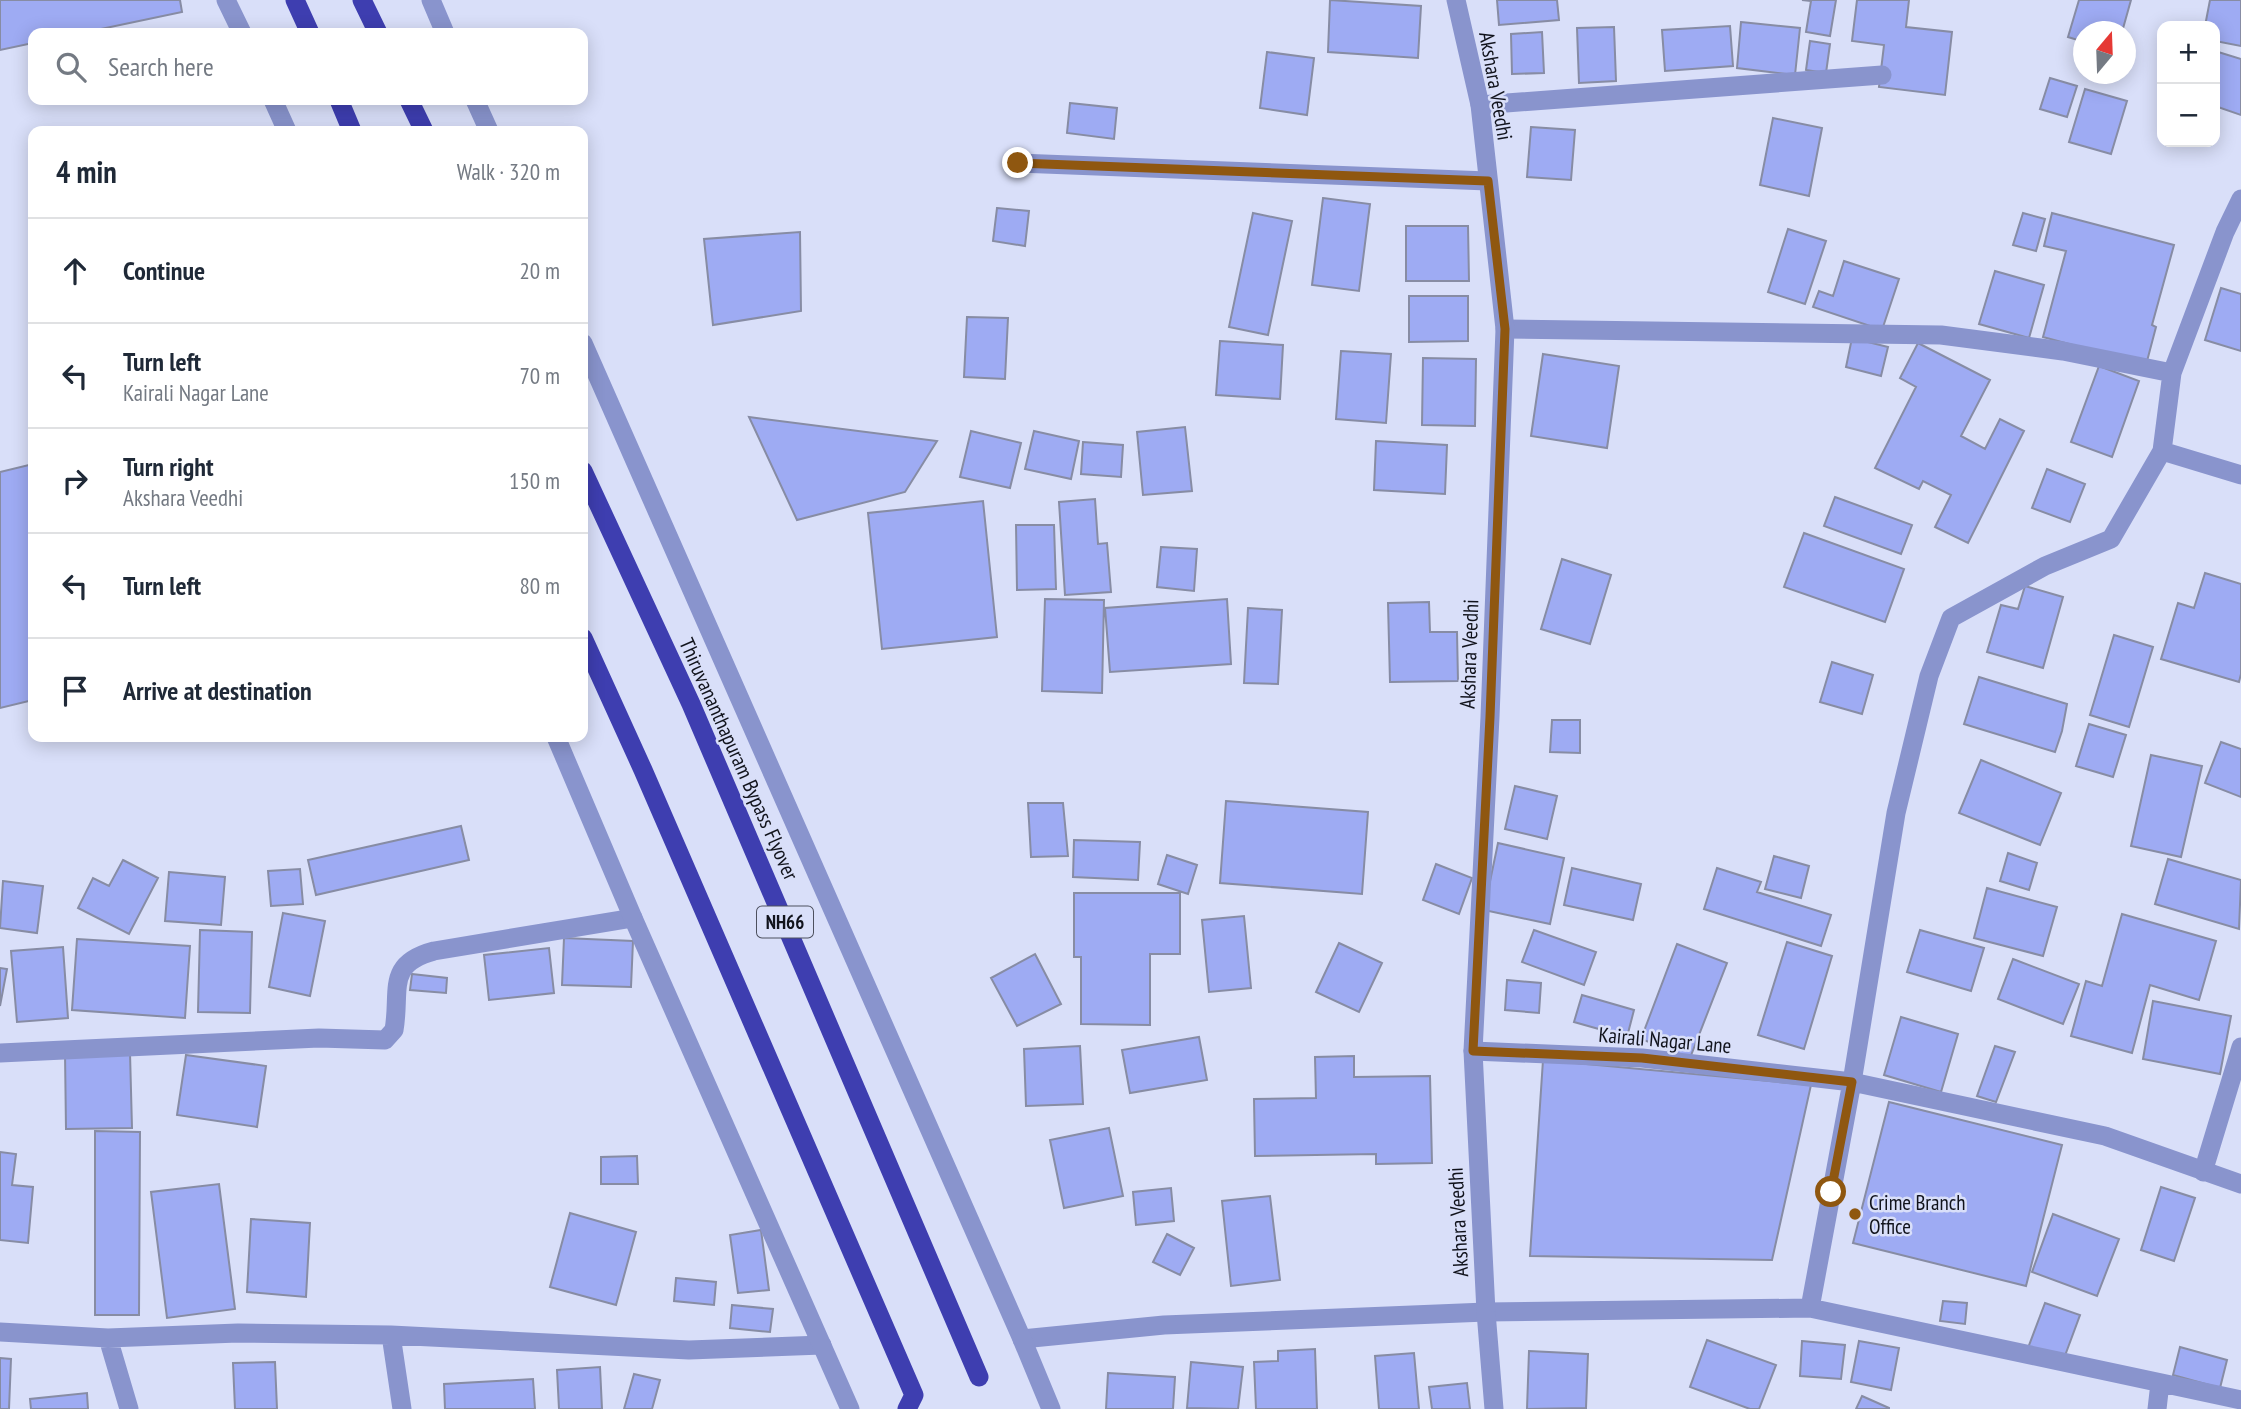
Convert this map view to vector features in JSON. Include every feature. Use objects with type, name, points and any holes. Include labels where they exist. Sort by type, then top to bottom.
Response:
[{"type":"highway","points":[[296,0],[308,28]]},
{"type":"highway","points":[[362,0],[376,28]]},
{"type":"highway","points":[[340,105],[350,126]]},
{"type":"highway","points":[[411,105],[422,126]]},
{"type":"highway","name":"Thiruvananthapuram Bypass Flyover","points":[[588,482],[691,704],[979,1377]]},
{"type":"highway","points":[[588,649],[643,770],[911,1402]]},
{"type":"street","points":[[226,0],[240,28]]},
{"type":"street","points":[[430,0],[443,28]]},
{"type":"street","name":"Akshara Veedhi","points":[[1456,0],[1480,105],[1505,329],[1490,717],[1473,1051],[1486,1312],[1494,1409]]},
{"type":"street","points":[[1480,105],[1882,75]]},
{"type":"street","points":[[275,105],[285,126]]},
{"type":"street","points":[[477,105],[487,126]]},
{"type":"street","points":[[1018,163],[1488,181]]},
{"type":"street","points":[[1810,1308],[1852,1082],[1896,813],[1928,676],[1951,618],[2045,566],[2111,540],[2162,451],[2172,373],[2225,232],[2241,199]]},
{"type":"street","points":[[1505,329],[1941,335],[2063,351],[2172,373]]},
{"type":"street","points":[[588,354],[1051,1409]]},
{"type":"street","points":[[2162,451],[2241,475]]},
{"type":"street","points":[[558,742],[850,1409]]},
{"type":"street","points":[[0,1053],[319,1038],[385,1040],[394,1030],[398,979],[405,965],[416,956],[633,918]]},
{"type":"street","points":[[2203,1172],[2241,1047]]},
{"type":"street","name":"Kairali Nagar Lane","points":[[1473,1051],[1642,1058],[1852,1082],[2105,1136],[2241,1184]]},
{"type":"street","points":[[1022,1339],[1164,1325],[1486,1312],[1810,1308],[2241,1400]]},
{"type":"street","points":[[0,1332],[108,1338],[238,1333],[391,1335],[689,1349],[822,1345]]},
{"type":"street","points":[[391,1335],[402,1409]]},
{"type":"street","points":[[108,1338],[129,1409]]},
{"type":"street","points":[[2157,1409],[2160,1383]]},
{"type":"building","points":[[0,0],[180,0],[182,12],[106,28],[28,28],[28,44],[0,50]]},
{"type":"building","points":[[0,0],[180,0],[182,12],[106,28],[28,28],[28,44],[0,50]]},
{"type":"building","points":[[1330,0],[1421,6],[1418,58],[1328,52]]},
{"type":"building","points":[[1497,0],[1557,0],[1559,20],[1499,25]]},
{"type":"building","points":[[1802,0],[1836,0],[1830,36],[1806,32],[1811,1]]},
{"type":"building","points":[[1857,0],[1909,0],[1906,27],[1952,32],[1945,95],[1879,87],[1884,45],[1852,41]]},
{"type":"building","points":[[2079,0],[2131,0],[2125,21],[2073,21],[2073,39],[2068,37]]},
{"type":"building","points":[[2210,0],[2241,0],[2241,46],[2220,42],[2220,21],[2206,21]]},
{"type":"building","points":[[1741,22],[1800,28],[1795,75],[1737,68]]},
{"type":"building","points":[[1730,26],[1733,66],[1665,71],[1662,30]]},
{"type":"building","points":[[1614,27],[1616,81],[1579,83],[1577,28]]},
{"type":"building","points":[[1542,32],[1544,73],[1512,74],[1511,34]]},
{"type":"building","points":[[1810,41],[1830,44],[1826,73],[1806,70]]},
{"type":"building","points":[[1267,52],[1314,58],[1307,115],[1260,108]]},
{"type":"building","points":[[2220,53],[2241,59],[2241,115],[2220,108]]},
{"type":"building","points":[[2050,78],[2077,86],[2067,117],[2040,109]]},
{"type":"building","points":[[2085,89],[2127,101],[2111,154],[2069,142]]},
{"type":"building","points":[[1070,103],[1117,108],[1114,139],[1067,133]]},
{"type":"building","points":[[1773,118],[1822,128],[1809,196],[1760,185]]},
{"type":"building","points":[[1531,127],[1575,130],[1571,180],[1527,177]]},
{"type":"building","points":[[1323,198],[1370,204],[1359,291],[1312,285]]},
{"type":"building","points":[[997,208],[1029,211],[1025,246],[993,241]]},
{"type":"building","points":[[1253,213],[1292,221],[1268,335],[1229,327]]},
{"type":"building","points":[[2023,213],[2045,219],[2036,251],[2013,245]]},
{"type":"building","points":[[2052,213],[2174,245],[2152,325],[2156,327],[2146,365],[2043,337],[2066,251],[2044,246]]},
{"type":"building","points":[[1406,226],[1468,226],[1469,281],[1406,281]]},
{"type":"building","points":[[1788,229],[1826,241],[1805,304],[1768,292]]},
{"type":"building","points":[[800,232],[801,311],[713,325],[704,239]]},
{"type":"building","points":[[1844,261],[1899,279],[1882,330],[1813,307],[1819,291],[1833,296]]},
{"type":"building","points":[[1995,271],[2044,285],[2029,338],[1979,324]]},
{"type":"building","points":[[2221,288],[2241,294],[2241,351],[2205,340]]},
{"type":"building","points":[[1409,296],[1468,296],[1468,341],[1409,342]]},
{"type":"building","points":[[967,317],[1008,318],[1005,379],[964,377]]},
{"type":"building","points":[[1852,338],[1888,347],[1881,376],[1846,367]]},
{"type":"building","points":[[1220,341],[1283,345],[1280,399],[1216,395]]},
{"type":"building","points":[[1918,343],[1990,380],[1961,436],[1985,449],[2000,419],[2024,431],[1968,543],[1935,527],[1951,495],[1923,481],[1919,489],[1875,468],[1916,387],[1900,378]]},
{"type":"building","points":[[1341,351],[1391,354],[1386,423],[1336,419]]},
{"type":"building","points":[[1543,354],[1619,366],[1607,448],[1531,436]]},
{"type":"building","points":[[1423,358],[1476,359],[1475,426],[1422,425]]},
{"type":"building","points":[[2099,366],[2139,381],[2112,457],[2071,442]]},
{"type":"building","points":[[749,417],[937,441],[905,492],[797,520]]},
{"type":"building","points":[[1185,427],[1192,491],[1143,495],[1137,432]]},
{"type":"building","points":[[971,431],[1021,443],[1010,488],[960,477]]},
{"type":"building","points":[[1034,431],[1079,441],[1071,479],[1025,469]]},
{"type":"building","points":[[1376,441],[1447,445],[1445,494],[1374,490]]},
{"type":"building","points":[[1083,442],[1123,445],[1121,477],[1081,474]]},
{"type":"building","points":[[28,465],[28,701],[0,708],[0,472]]},
{"type":"building","points":[[2047,469],[2085,484],[2070,522],[2032,508]]},
{"type":"building","points":[[1835,497],[1912,525],[1901,554],[1824,526]]},
{"type":"building","points":[[1095,499],[1098,544],[1107,543],[1111,592],[1065,595],[1059,502]]},
{"type":"building","points":[[983,501],[997,637],[882,649],[868,513]]},
{"type":"building","points":[[1016,525],[1054,525],[1056,589],[1017,590]]},
{"type":"building","points":[[1804,533],[1904,569],[1885,622],[1784,587]]},
{"type":"building","points":[[1161,547],[1197,549],[1194,591],[1157,587]]},
{"type":"building","points":[[1562,559],[1611,575],[1590,644],[1541,629]]},
{"type":"building","points":[[2205,573],[2241,584],[2239,682],[2161,659],[2178,603],[2194,608]]},
{"type":"building","points":[[2025,586],[2063,597],[2043,668],[1987,652],[2001,605],[2018,609]]},
{"type":"building","points":[[1045,599],[1104,600],[1102,693],[1042,691]]},
{"type":"building","points":[[1227,599],[1231,664],[1110,672],[1105,608]]},
{"type":"building","points":[[1429,602],[1430,632],[1457,632],[1458,681],[1390,682],[1388,603]]},
{"type":"building","points":[[1248,608],[1282,610],[1278,684],[1244,683]]},
{"type":"building","points":[[2114,635],[2153,647],[2129,727],[2090,715]]},
{"type":"building","points":[[1832,662],[1873,675],[1862,714],[1820,702]]},
{"type":"building","points":[[1979,677],[2067,704],[2055,752],[1964,724]]},
{"type":"building","points":[[1552,720],[1580,720],[1580,753],[1550,752]]},
{"type":"building","points":[[2089,724],[2126,735],[2113,777],[2076,766]]},
{"type":"building","points":[[2221,742],[2241,749],[2241,797],[2205,783]]},
{"type":"building","points":[[2151,755],[2202,766],[2181,857],[2131,846]]},
{"type":"building","points":[[1981,760],[2061,793],[2040,845],[1959,813]]},
{"type":"building","points":[[1515,786],[1557,796],[1547,839],[1505,829]]},
{"type":"building","points":[[1226,801],[1368,812],[1362,894],[1220,883]]},
{"type":"building","points":[[1028,803],[1063,803],[1068,856],[1031,857]]},
{"type":"building","points":[[461,826],[469,860],[316,895],[308,860]]},
{"type":"building","points":[[1074,840],[1140,842],[1138,880],[1073,877]]},
{"type":"building","points":[[1498,843],[1564,858],[1550,924],[1484,910]]},
{"type":"building","points":[[2008,853],[2037,863],[2029,890],[2000,881]]},
{"type":"building","points":[[1167,855],[1197,865],[1188,894],[1158,884]]},
{"type":"building","points":[[1774,856],[1809,866],[1801,898],[1765,889]]},
{"type":"building","points":[[2168,859],[2241,880],[2239,929],[2155,904]]},
{"type":"building","points":[[123,860],[158,878],[129,934],[78,908],[93,878],[109,886]]},
{"type":"building","points":[[1436,864],[1472,878],[1459,914],[1423,900]]},
{"type":"building","points":[[1572,868],[1641,884],[1633,920],[1564,905]]},
{"type":"building","points":[[1717,868],[1761,882],[1757,892],[1831,915],[1821,946],[1704,909]]},
{"type":"building","points":[[300,869],[303,904],[271,906],[268,871]]},
{"type":"building","points":[[169,872],[225,877],[221,925],[165,921]]},
{"type":"building","points":[[3,881],[43,886],[37,933],[0,928]]},
{"type":"building","points":[[1987,888],[2057,907],[2043,956],[1974,938]]},
{"type":"building","points":[[1074,893],[1180,893],[1180,954],[1150,954],[1150,1025],[1081,1024],[1081,957],[1074,957]]},
{"type":"building","points":[[283,913],[325,921],[310,996],[269,987]]},
{"type":"building","points":[[2122,914],[2216,941],[2199,1000],[2150,985],[2132,1053],[2071,1036],[2086,981],[2102,986]]},
{"type":"building","points":[[1244,916],[1251,988],[1209,992],[1202,920]]},
{"type":"building","points":[[200,930],[252,932],[250,1013],[198,1012]]},
{"type":"building","points":[[1534,930],[1596,952],[1584,985],[1522,962]]},
{"type":"building","points":[[1920,930],[1984,948],[1971,991],[1907,972]]},
{"type":"building","points":[[564,938],[633,941],[631,987],[562,985]]},
{"type":"building","points":[[77,939],[190,946],[185,1018],[72,1010]]},
{"type":"building","points":[[1787,942],[1832,956],[1804,1049],[1758,1035]]},
{"type":"building","points":[[1339,943],[1382,963],[1359,1012],[1316,992]]},
{"type":"building","points":[[1677,944],[1727,963],[1690,1058],[1641,1039]]},
{"type":"building","points":[[63,947],[68,1018],[17,1022],[11,951]]},
{"type":"building","points":[[549,948],[554,993],[489,1000],[484,955]]},
{"type":"building","points":[[1035,954],[1061,1004],[1017,1026],[991,978]]},
{"type":"building","points":[[2013,959],[2079,984],[2063,1024],[1998,999]]},
{"type":"building","points":[[0,968],[7,969],[0,1006]]},
{"type":"building","points":[[412,974],[447,978],[446,993],[410,990]]},
{"type":"building","points":[[1507,980],[1541,983],[1539,1013],[1505,1010]]},
{"type":"building","points":[[1582,995],[1634,1010],[1627,1037],[1574,1022]]},
{"type":"building","points":[[2153,1001],[2231,1016],[2220,1074],[2143,1059]]},
{"type":"building","points":[[1901,1017],[1958,1034],[1941,1092],[1884,1075]]},
{"type":"building","points":[[1199,1037],[1207,1080],[1130,1093],[1122,1050]]},
{"type":"building","points":[[1080,1046],[1083,1104],[1026,1106],[1024,1049]]},
{"type":"building","points":[[1995,1046],[2015,1052],[1996,1102],[1977,1096]]},
{"type":"building","points":[[65,1053],[130,1053],[132,1128],[66,1129]]},
{"type":"building","points":[[186,1055],[266,1066],[257,1127],[177,1115]]},
{"type":"building","points":[[1354,1056],[1354,1077],[1430,1076],[1432,1163],[1376,1164],[1376,1154],[1255,1156],[1254,1099],[1316,1098],[1315,1057]]},
{"type":"building","points":[[1543,1060],[1811,1085],[1772,1260],[1530,1256]]},
{"type":"building","points":[[1889,1102],[2062,1145],[2026,1286],[1853,1243]]},
{"type":"building","points":[[1109,1128],[1123,1196],[1064,1208],[1050,1140]]},
{"type":"building","points":[[95,1131],[140,1132],[139,1315],[95,1315]]},
{"type":"building","points":[[0,1152],[16,1154],[12,1185],[33,1187],[28,1243],[0,1240]]},
{"type":"building","points":[[637,1156],[638,1184],[601,1184],[601,1157]]},
{"type":"building","points":[[219,1184],[235,1309],[167,1318],[151,1192]]},
{"type":"building","points":[[2161,1187],[2195,1198],[2174,1261],[2141,1250]]},
{"type":"building","points":[[1171,1188],[1174,1221],[1136,1225],[1133,1192]]},
{"type":"building","points":[[1270,1196],[1280,1280],[1231,1286],[1222,1201]]},
{"type":"building","points":[[570,1213],[636,1232],[616,1305],[550,1287]]},
{"type":"building","points":[[2053,1214],[2119,1239],[2097,1296],[2032,1272]]},
{"type":"building","points":[[251,1219],[310,1223],[306,1297],[247,1292]]},
{"type":"building","points":[[761,1230],[769,1290],[738,1293],[730,1235]]},
{"type":"building","points":[[1167,1234],[1194,1248],[1180,1275],[1153,1262]]},
{"type":"building","points":[[676,1278],[716,1282],[714,1305],[674,1301]]},
{"type":"building","points":[[1943,1301],[1967,1303],[1965,1324],[1940,1321]]},
{"type":"building","points":[[2045,1303],[2080,1315],[2063,1361],[2028,1348]]},
{"type":"building","points":[[732,1305],[773,1309],[770,1332],[730,1328]]},
{"type":"building","points":[[1707,1340],[1776,1365],[1759,1409],[1750,1409],[1690,1387]]},
{"type":"building","points":[[1802,1341],[1845,1345],[1841,1379],[1800,1376]]},
{"type":"building","points":[[1859,1341],[1899,1348],[1891,1390],[1851,1382]]},
{"type":"building","points":[[2180,1347],[2227,1360],[2220,1388],[2173,1375]]},
{"type":"building","points":[[1315,1349],[1317,1409],[1256,1409],[1254,1362],[1278,1361],[1278,1351]]},
{"type":"building","points":[[1529,1351],[1588,1354],[1586,1408],[1527,1409]]},
{"type":"building","points":[[1414,1353],[1419,1409],[1379,1409],[1375,1356]]},
{"type":"building","points":[[0,1358],[11,1359],[9,1409],[0,1409]]},
{"type":"building","points":[[275,1362],[277,1409],[235,1409],[233,1363]]},
{"type":"building","points":[[1191,1362],[1243,1367],[1238,1409],[1187,1408]]},
{"type":"building","points":[[600,1367],[602,1409],[559,1409],[557,1370]]},
{"type":"building","points":[[1108,1373],[1175,1377],[1173,1409],[1106,1409]]},
{"type":"building","points":[[634,1374],[660,1380],[652,1409],[624,1409]]},
{"type":"building","points":[[533,1379],[535,1409],[445,1409],[444,1384]]},
{"type":"building","points":[[1467,1383],[1470,1409],[1432,1409],[1429,1387]]},
{"type":"building","points":[[87,1393],[88,1409],[31,1409],[30,1399]]},
{"type":"building","points":[[1862,1396],[1889,1408],[1889,1409],[1856,1409]]},
{"type":"place","name":"Crime Branch Office","points":[[1855,1214]]},
{"type":"route","points":[[1018,163],[1488,181],[1505,329],[1490,717],[1473,1051],[1642,1058],[1852,1082],[1831,1192]]}]
